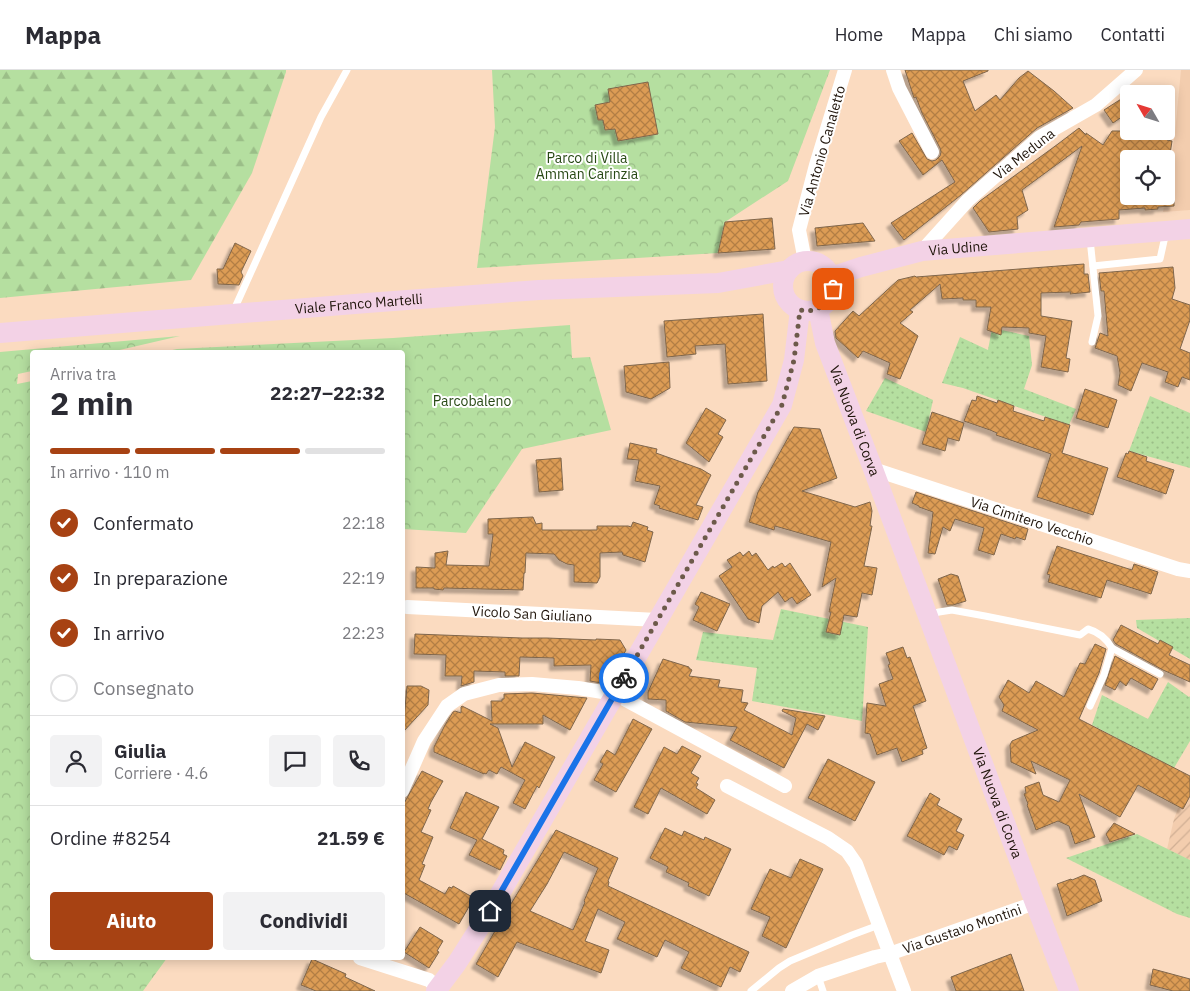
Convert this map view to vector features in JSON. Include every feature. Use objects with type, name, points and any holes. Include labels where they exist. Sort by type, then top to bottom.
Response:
[{"type":"main road","name":"Via Udine","points":[[831,277],[922,251],[1190,229]]},
{"type":"main road","points":[[810,261],[820,264],[828,271],[831,277],[833,289],[827,301],[809,310],[792,306],[783,291],[785,277],[797,266],[810,261]]},
{"type":"main road","name":"Viale Franco Martelli","points":[[718,283],[797,266]]},
{"type":"main road","name":"Viale Franco Martelli","points":[[0,333],[539,290],[718,283],[783,291]]},
{"type":"main road","points":[[437,989],[490,911],[782,405],[809,310]]},
{"type":"main road","name":"Via Nuova di Corva","points":[[809,310],[825,343],[1069,991]]},
{"type":"street","name":"Via Antonio Canaletto","points":[[797,266],[800,230],[816,165],[845,70]]},
{"type":"street","points":[[893,70],[899,88],[932,152]]},
{"type":"street","name":"Via Meduna","points":[[922,251],[968,200],[1040,137],[1096,105],[1136,70]]},
{"type":"street","name":"Via Cimitero Vecchio","points":[[873,469],[1190,571]]},
{"type":"street","name":"Vicolo San Giuliano","points":[[407,607],[657,620]]},
{"type":"street","points":[[405,784],[424,741],[447,706],[464,694],[499,685],[532,684],[578,688],[615,694],[785,786]]},
{"type":"street","name":"Via Gustavo Montini","points":[[727,786],[828,838],[847,851],[856,864],[889,954]]},
{"type":"street","name":"Via Gustavo Montini","points":[[792,991],[818,976],[875,956],[889,954],[1035,903]]},
{"type":"street","points":[[889,954],[904,991]]},
{"type":"street","points":[[366,960],[429,980],[437,989]]},
{"type":"lane","points":[[232,314],[321,117],[347,70]]},
{"type":"lane","points":[[1093,266],[1160,259],[1166,231]]},
{"type":"lane","points":[[1090,237],[1098,316],[1092,342]]},
{"type":"lane","points":[[928,615],[952,610],[1080,635],[1088,629],[1095,631],[1107,640],[1112,648],[1160,674]]},
{"type":"lane","points":[[1090,706],[1104,675],[1112,648]]},
{"type":"lane","points":[[751,991],[790,961],[879,925]]},
{"type":"lane","points":[[818,976],[823,991]]},
{"type":"shaded area","points":[[1181,70],[1190,70],[1190,210],[1163,212],[1164,205],[1175,205],[1175,150],[1172,150]]},
{"type":"shaded area","points":[[1174,768],[1190,777],[1190,860],[1167,849],[1174,819],[1181,800]]},
{"type":"green space","points":[[0,70],[286,70],[286,72],[252,173],[191,280],[0,298]]},
{"type":"green space","name":"Parco di Villa Amman Carinzia","points":[[492,70],[830,70],[788,181],[725,222],[718,253],[477,268],[495,127]]},
{"type":"green space","name":"Parcobaleno","points":[[570,325],[572,358],[590,357],[611,430],[522,449],[466,533],[405,529],[405,350],[172,350],[393,338]]},
{"type":"green space","points":[[992,328],[1029,336],[1032,365],[1024,389],[1076,409],[1069,425],[963,388],[942,383],[960,337],[988,350]]},
{"type":"green space","points":[[180,336],[120,350],[30,350],[30,371],[18,374],[17,384],[30,381],[30,960],[166,960],[143,991],[0,991],[0,352]]},
{"type":"green space","points":[[885,378],[933,400],[926,432],[866,411]]},
{"type":"green space","points":[[1150,396],[1190,413],[1190,468],[1129,451]]},
{"type":"green space","points":[[781,609],[868,627],[862,721],[752,701],[757,668],[696,660],[703,632],[773,640]]},
{"type":"green space","points":[[1190,618],[1190,659],[1137,628],[1136,620]]},
{"type":"green space","points":[[1168,682],[1190,696],[1190,741],[1174,768],[1092,725],[1102,695],[1148,719]]},
{"type":"green space","points":[[1137,834],[1190,860],[1190,918],[1177,914],[1066,858]]},
{"type":"building","points":[[905,70],[988,70],[963,81],[975,111],[996,95],[1000,100],[1019,78],[1028,71],[1073,108],[1037,128],[961,195],[904,240],[891,223],[955,182],[942,160],[923,175],[899,141],[912,133],[927,159],[932,161],[940,156],[940,148],[916,97],[914,98]]},
{"type":"building","points":[[648,82],[658,134],[618,141],[615,129],[605,130],[603,120],[598,120],[595,105],[610,102],[608,89]]},
{"type":"building","points":[[1120,100],[1120,118],[1113,123],[1104,110]]},
{"type":"building","points":[[1079,128],[1086,135],[1086,133],[1103,145],[1112,131],[1120,131],[1120,140],[1172,141],[1171,150],[1120,150],[1120,205],[1174,206],[1145,210],[1145,208],[1119,210],[1119,219],[1081,222],[1079,225],[1054,227],[1082,146],[1022,190],[1028,210],[1017,217],[1018,229],[989,232],[973,208]]},
{"type":"building","points":[[772,218],[775,249],[718,253],[725,222]]},
{"type":"building","points":[[863,223],[875,241],[817,246],[815,228]]},
{"type":"building","points":[[235,243],[251,251],[241,272],[243,276],[239,285],[218,284],[217,269],[223,269]]},
{"type":"building","points":[[1084,264],[1084,274],[1088,274],[1090,292],[1070,294],[1071,292],[1041,293],[1041,316],[1072,321],[1066,358],[1070,359],[1068,372],[1041,367],[1046,336],[1029,333],[1029,328],[1002,327],[1001,335],[987,330],[991,307],[976,307],[976,300],[963,300],[963,298],[942,299],[940,284],[910,310],[913,312],[900,323],[918,336],[900,379],[887,374],[890,363],[863,351],[858,358],[836,338],[835,331],[853,311],[859,316],[898,280],[915,276]]},
{"type":"building","points":[[1173,267],[1175,288],[1172,299],[1190,305],[1190,320],[1180,349],[1190,353],[1190,380],[1182,377],[1178,387],[1165,382],[1168,372],[1142,363],[1131,391],[1118,385],[1120,373],[1117,356],[1095,348],[1100,333],[1108,336],[1104,291],[1101,291],[1099,273]]},
{"type":"building","points":[[763,314],[767,381],[728,384],[725,344],[695,346],[696,354],[667,357],[664,321]]},
{"type":"building","points":[[669,362],[670,388],[651,399],[626,392],[624,366]]},
{"type":"building","points":[[1085,389],[1117,400],[1108,428],[1076,418]]},
{"type":"building","points":[[977,396],[997,403],[998,400],[1014,406],[1013,411],[1044,421],[1045,417],[1070,425],[1062,453],[1108,468],[1093,515],[1037,497],[1051,454],[996,435],[997,433],[964,421],[972,400],[976,401]]},
{"type":"building","points":[[706,408],[726,420],[718,434],[723,437],[709,462],[686,443]]},
{"type":"building","points":[[932,412],[964,423],[959,441],[948,438],[945,451],[922,444]]},
{"type":"building","points":[[794,427],[820,429],[837,478],[802,491],[855,507],[870,502],[872,511],[870,526],[872,526],[864,566],[877,568],[872,595],[862,593],[857,617],[844,615],[840,635],[826,632],[836,578],[822,587],[831,542],[775,526],[774,530],[749,522],[758,492]]},
{"type":"building","points":[[630,443],[657,449],[656,453],[701,469],[711,475],[696,505],[703,507],[698,520],[659,508],[660,506],[654,504],[660,486],[635,481],[639,460],[627,459]]},
{"type":"building","points":[[1129,451],[1147,457],[1146,461],[1174,470],[1166,494],[1117,477],[1126,453],[1128,454]]},
{"type":"building","points":[[561,458],[563,490],[539,492],[536,460]]},
{"type":"building","points":[[916,492],[1028,529],[1025,540],[1001,534],[994,555],[978,550],[984,528],[955,519],[950,531],[943,527],[935,554],[928,553],[933,512],[912,503]]},
{"type":"building","points":[[533,517],[536,524],[542,523],[542,530],[597,530],[597,526],[631,527],[633,522],[648,527],[647,530],[653,532],[645,562],[623,555],[622,552],[600,553],[600,577],[597,583],[574,582],[574,565],[559,560],[554,554],[526,553],[523,590],[416,588],[416,567],[435,568],[435,553],[448,551],[446,565],[489,566],[493,534],[488,534],[488,519]]},
{"type":"building","points":[[1057,546],[1132,570],[1134,564],[1158,572],[1151,594],[1107,580],[1101,598],[1048,582],[1050,575],[1047,574]]},
{"type":"building","points":[[749,551],[752,556],[756,553],[768,570],[782,563],[785,567],[790,563],[811,595],[797,604],[792,597],[785,602],[778,592],[762,606],[759,623],[748,619],[719,576],[732,567],[727,560],[740,552],[743,556]]},
{"type":"building","points":[[951,574],[958,576],[966,601],[947,605],[938,579]]},
{"type":"building","points":[[701,592],[730,604],[717,631],[693,620],[699,607],[695,604]]},
{"type":"building","points":[[1121,625],[1158,644],[1160,640],[1173,647],[1169,655],[1190,665],[1190,682],[1163,670],[1116,644],[1113,640]]},
{"type":"building","points":[[415,634],[620,640],[626,650],[607,684],[590,681],[591,665],[554,666],[554,658],[520,657],[519,676],[505,676],[505,672],[474,671],[474,682],[461,686],[462,676],[445,676],[446,655],[414,654]]},
{"type":"building","points":[[1095,644],[1106,649],[1099,673],[1079,719],[1190,776],[1190,796],[1183,809],[1138,785],[1120,817],[1079,794],[1095,837],[1075,844],[1069,826],[1058,821],[1036,830],[1024,794],[1026,793],[1025,787],[1039,782],[1043,795],[1059,802],[1070,780],[1031,761],[1036,774],[1011,762],[1010,745],[1012,741],[1038,730],[1002,711],[1004,705],[999,697],[1008,680],[1029,693],[1036,681],[1064,697],[1080,663],[1085,664]]},
{"type":"building","points":[[903,647],[907,658],[910,657],[926,701],[913,706],[927,748],[922,750],[923,754],[902,762],[897,748],[877,755],[870,734],[865,733],[867,703],[886,706],[879,684],[893,679],[886,653]]},
{"type":"building","points":[[1115,656],[1158,679],[1152,690],[1131,678],[1126,686],[1120,681],[1115,690],[1105,685]]},
{"type":"building","points":[[663,659],[689,667],[692,670],[689,676],[720,680],[718,687],[743,690],[741,702],[748,703],[744,710],[792,735],[796,718],[782,711],[783,709],[825,716],[818,730],[807,724],[784,768],[730,740],[737,727],[685,722],[666,711],[666,700],[648,699],[648,692]]},
{"type":"building","points":[[407,686],[421,686],[429,690],[428,705],[405,730]]},
{"type":"building","points":[[532,693],[587,698],[570,730],[543,715],[543,724],[490,724],[498,728],[512,767],[525,742],[555,757],[539,788],[537,786],[525,809],[513,803],[525,780],[501,767],[497,774],[489,770],[484,774],[434,752],[434,747],[453,712],[461,713],[462,706],[492,721],[491,701],[502,701],[504,694]]},
{"type":"building","points":[[633,719],[652,729],[616,792],[594,780],[603,764],[600,762],[607,750],[615,755]]},
{"type":"building","points":[[682,746],[701,756],[691,773],[699,778],[696,788],[715,800],[707,814],[661,788],[648,814],[634,807],[664,747],[677,754]]},
{"type":"building","points":[[828,759],[875,782],[855,821],[808,798]]},
{"type":"building","points":[[422,771],[443,781],[431,802],[428,809],[431,810],[421,832],[433,837],[422,864],[425,865],[419,880],[445,894],[449,887],[452,888],[453,886],[474,898],[459,924],[405,894],[405,802]]},
{"type":"building","points":[[466,792],[499,807],[482,839],[504,850],[503,854],[507,856],[500,870],[469,855],[477,840],[450,828]]},
{"type":"building","points":[[930,793],[940,799],[937,805],[962,819],[956,831],[964,835],[957,850],[949,846],[944,855],[907,836]]},
{"type":"building","points":[[1114,823],[1135,834],[1110,842],[1106,834]]},
{"type":"building","points":[[665,828],[682,836],[684,831],[704,840],[705,837],[731,849],[709,896],[688,886],[689,883],[666,872],[668,867],[650,858]]},
{"type":"building","points":[[556,830],[618,858],[608,881],[608,886],[749,952],[740,972],[730,967],[721,987],[681,968],[689,952],[665,940],[657,957],[617,939],[625,922],[598,909],[585,941],[609,950],[601,973],[517,942],[498,977],[476,964]],"holes":[[[564,852],[598,868],[573,930],[530,911]]]},
{"type":"building","points":[[800,859],[823,869],[786,948],[762,936],[770,917],[751,909],[770,869],[791,878]]},
{"type":"building","points":[[1084,875],[1095,880],[1102,901],[1067,916],[1057,884]]},
{"type":"building","points":[[420,927],[443,941],[437,951],[439,952],[429,968],[405,953]]},
{"type":"building","points":[[1011,954],[1024,991],[956,991],[951,977]]},
{"type":"building","points":[[312,960],[314,960],[346,974],[345,977],[375,991],[316,991],[301,985]]},
{"type":"building","points":[[1153,969],[1190,979],[1190,991],[1173,991],[1150,985]]},
{"type":"way so far","points":[[624,678],[782,405],[794,360],[800,310],[811,311],[823,306],[833,289]]},
{"type":"route","points":[[490,911],[624,678]]}]
